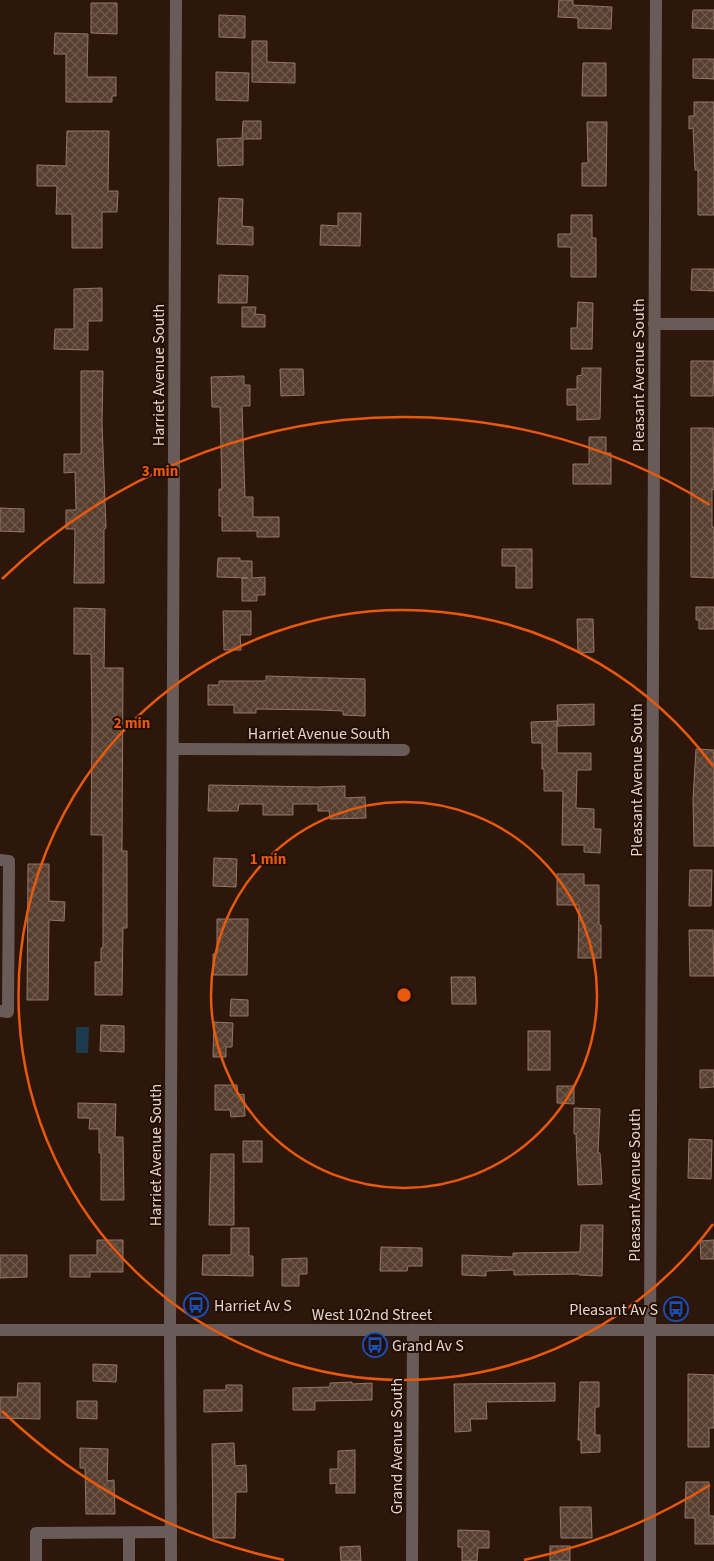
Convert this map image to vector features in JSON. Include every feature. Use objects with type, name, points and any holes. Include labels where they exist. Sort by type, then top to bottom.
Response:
[{"type":"street","name":"Harriet Avenue South","points":[[171,1561],[170,1330],[176,0]]},
{"type":"street","name":"Pleasant Avenue South","points":[[650,1561],[656,0]]},
{"type":"street","points":[[654,324],[714,324]]},
{"type":"street","name":"Harriet Avenue South","points":[[174,749],[404,750]]},
{"type":"street","points":[[0,860],[9,861],[8,1012],[0,1011]]},
{"type":"street","name":"West 102nd Street","points":[[0,1330],[714,1330]]},
{"type":"street","name":"Grand Avenue South","points":[[412,1561],[413,1330]]},
{"type":"street","points":[[36,1561],[36,1533],[171,1532]]},
{"type":"street","points":[[129,1533],[129,1561]]},
{"type":"water","points":[[76,1027],[89,1027],[88,1053],[76,1053]]},
{"type":"building","points":[[559,0],[573,0],[573,5],[612,7],[611,29],[578,28],[578,18],[558,17]]},
{"type":"building","points":[[91,3],[117,3],[117,34],[91,33]]},
{"type":"building","points":[[693,10],[714,10],[714,29],[692,28]]},
{"type":"building","points":[[219,15],[245,16],[245,38],[219,37]]},
{"type":"building","points":[[55,33],[88,34],[87,77],[116,77],[116,96],[112,96],[112,102],[66,102],[66,54],[54,54]]},
{"type":"building","points":[[252,41],[267,41],[267,62],[295,63],[295,83],[252,82]]},
{"type":"building","points":[[693,59],[714,59],[714,79],[693,78]]},
{"type":"building","points":[[583,63],[606,63],[606,96],[582,96]]},
{"type":"building","points":[[216,72],[249,73],[248,101],[216,100]]},
{"type":"building","points":[[694,102],[714,102],[714,215],[698,215],[698,170],[695,170],[693,128],[689,129],[689,116],[694,116]]},
{"type":"building","points":[[243,121],[261,121],[261,139],[243,139],[243,165],[218,166],[217,139],[242,138]]},
{"type":"building","points":[[587,122],[607,122],[606,186],[582,186],[582,163],[588,163]]},
{"type":"building","points":[[67,131],[109,131],[108,191],[118,191],[117,212],[102,212],[102,248],[72,248],[72,214],[56,214],[57,186],[37,186],[37,165],[66,166]]},
{"type":"building","points":[[219,198],[243,199],[242,226],[253,227],[253,245],[217,244]]},
{"type":"building","points":[[338,213],[361,213],[360,246],[320,245],[321,225],[338,226]]},
{"type":"building","points":[[571,215],[592,215],[592,238],[596,238],[596,277],[571,277],[571,247],[558,247],[558,234],[571,234]]},
{"type":"building","points":[[692,269],[714,269],[714,291],[691,290]]},
{"type":"building","points":[[219,275],[248,276],[247,303],[218,303]]},
{"type":"building","points":[[102,288],[102,321],[88,321],[88,350],[54,349],[55,329],[74,329],[74,289]]},
{"type":"building","points":[[578,302],[593,303],[592,349],[571,349],[571,328],[577,328]]},
{"type":"building","points":[[242,307],[256,307],[255,314],[265,315],[265,327],[242,327]]},
{"type":"building","points":[[691,361],[714,361],[713,396],[691,396]]},
{"type":"building","points":[[582,368],[601,368],[600,419],[577,420],[577,405],[567,405],[567,389],[577,389],[577,376],[582,375]]},
{"type":"building","points":[[280,369],[303,369],[304,395],[281,396]]},
{"type":"building","points":[[81,371],[103,371],[102,423],[106,528],[104,529],[104,583],[74,583],[75,529],[66,529],[66,510],[76,510],[75,472],[64,473],[64,454],[81,454]]},
{"type":"building","points":[[244,376],[244,385],[250,385],[250,406],[242,406],[245,497],[253,497],[253,517],[279,517],[279,537],[257,537],[257,531],[222,531],[222,516],[219,516],[219,489],[222,489],[220,407],[212,407],[211,377]]},
{"type":"building","points":[[691,428],[713,428],[714,490],[712,489],[712,527],[714,527],[714,578],[691,577]]},
{"type":"building","points":[[589,437],[606,437],[606,453],[611,453],[611,484],[573,484],[573,464],[589,464]]},
{"type":"building","points":[[0,508],[24,509],[24,532],[0,531]]},
{"type":"building","points":[[502,549],[532,549],[532,588],[516,588],[516,566],[502,566]]},
{"type":"building","points":[[218,558],[240,558],[240,561],[252,561],[252,578],[265,577],[265,595],[257,595],[257,601],[242,601],[242,578],[248,578],[217,577]]},
{"type":"building","points":[[696,607],[714,607],[714,629],[699,629],[699,620],[696,620]]},
{"type":"building","points":[[74,608],[105,609],[104,668],[123,668],[122,851],[127,851],[127,928],[123,928],[122,995],[95,995],[95,962],[101,962],[101,948],[103,948],[103,835],[91,835],[91,654],[74,654]]},
{"type":"building","points":[[223,611],[251,611],[251,635],[240,635],[241,650],[224,650]]},
{"type":"building","points":[[577,619],[593,619],[594,652],[578,653]]},
{"type":"building","points":[[266,676],[365,679],[365,716],[343,715],[343,711],[321,710],[256,709],[256,713],[234,713],[234,705],[208,705],[208,685],[219,685],[219,681],[266,681]]},
{"type":"building","points":[[594,704],[594,725],[558,726],[557,705]]},
{"type":"building","points":[[557,721],[557,753],[591,753],[591,770],[577,770],[576,808],[594,809],[594,829],[601,829],[600,853],[584,852],[584,845],[562,845],[563,791],[544,791],[542,743],[532,743],[531,722]]},
{"type":"building","points":[[696,749],[714,750],[714,846],[694,846],[693,799]]},
{"type":"building","points":[[209,785],[345,786],[345,798],[365,797],[366,818],[330,819],[329,811],[318,811],[318,804],[293,804],[293,815],[263,815],[263,804],[239,804],[238,811],[208,811]]},
{"type":"building","points":[[214,858],[237,859],[236,887],[213,886]]},
{"type":"building","points":[[28,864],[49,864],[49,901],[65,902],[64,921],[49,920],[48,1000],[27,1000]]},
{"type":"building","points":[[690,870],[712,870],[711,906],[689,906]]},
{"type":"building","points":[[557,874],[584,874],[584,885],[599,885],[601,958],[578,958],[579,905],[557,905]]},
{"type":"building","points":[[217,919],[248,919],[247,975],[213,975],[213,954],[217,954]]},
{"type":"building","points":[[689,930],[713,930],[714,976],[690,976]]},
{"type":"building","points":[[451,977],[475,977],[476,1004],[452,1004]]},
{"type":"building","points":[[231,999],[248,1000],[248,1016],[230,1016]]},
{"type":"building","points":[[214,1022],[233,1023],[232,1047],[226,1047],[226,1057],[213,1057]]},
{"type":"building","points":[[101,1025],[124,1026],[124,1052],[100,1051]]},
{"type":"building","points":[[528,1031],[550,1031],[550,1070],[528,1070]]},
{"type":"building","points":[[700,1070],[714,1070],[714,1087],[700,1088]]},
{"type":"building","points":[[215,1085],[237,1085],[238,1095],[244,1094],[245,1116],[231,1117],[230,1110],[215,1110]]},
{"type":"building","points":[[557,1086],[574,1086],[574,1104],[557,1103]]},
{"type":"building","points":[[78,1103],[116,1104],[115,1137],[123,1137],[124,1200],[101,1200],[99,1129],[89,1129],[90,1118],[78,1118]]},
{"type":"building","points":[[574,1108],[600,1109],[598,1153],[600,1153],[602,1184],[578,1185]]},
{"type":"building","points":[[689,1139],[712,1140],[711,1179],[688,1178]]},
{"type":"building","points":[[243,1141],[262,1141],[262,1162],[243,1162]]},
{"type":"building","points":[[211,1154],[234,1154],[234,1225],[209,1225]]},
{"type":"building","points":[[581,1225],[603,1225],[602,1276],[579,1274],[514,1275],[514,1270],[486,1271],[486,1276],[462,1275],[462,1255],[513,1257],[513,1253],[580,1252]]},
{"type":"building","points":[[231,1228],[249,1228],[249,1256],[253,1256],[253,1276],[202,1275],[203,1255],[231,1255]]},
{"type":"building","points":[[97,1240],[123,1240],[123,1272],[90,1272],[90,1277],[70,1277],[70,1255],[97,1255]]},
{"type":"building","points":[[714,1240],[714,1259],[701,1259],[700,1241]]},
{"type":"building","points":[[381,1247],[422,1248],[422,1266],[408,1266],[407,1271],[380,1271]]},
{"type":"building","points":[[0,1255],[27,1255],[27,1277],[0,1278]]},
{"type":"building","points":[[307,1258],[307,1274],[299,1274],[299,1286],[282,1286],[282,1259]]},
{"type":"building","points":[[93,1364],[117,1365],[116,1382],[93,1381]]},
{"type":"building","points":[[688,1374],[714,1375],[714,1428],[709,1428],[709,1447],[688,1447]]},
{"type":"building","points":[[352,1382],[352,1384],[372,1383],[372,1400],[315,1401],[315,1410],[293,1410],[293,1388],[330,1387],[330,1383]]},
{"type":"building","points":[[580,1382],[599,1382],[599,1407],[595,1407],[595,1435],[600,1435],[600,1452],[581,1453],[581,1440],[578,1440]]},
{"type":"building","points":[[18,1383],[40,1383],[40,1419],[0,1418],[0,1397],[17,1397]]},
{"type":"building","points":[[555,1383],[555,1401],[486,1402],[487,1419],[470,1419],[471,1431],[455,1432],[454,1384]]},
{"type":"building","points":[[226,1385],[242,1385],[242,1411],[204,1412],[204,1390],[226,1390]]},
{"type":"building","points":[[77,1401],[97,1401],[97,1419],[77,1418]]},
{"type":"building","points":[[234,1443],[235,1466],[246,1465],[247,1492],[236,1492],[235,1538],[213,1538],[212,1444]]},
{"type":"building","points":[[80,1448],[108,1449],[107,1481],[114,1480],[115,1514],[86,1514],[85,1468],[80,1468]]},
{"type":"building","points":[[355,1450],[355,1493],[336,1493],[336,1483],[330,1484],[330,1469],[338,1469],[338,1451]]},
{"type":"building","points":[[686,1482],[709,1482],[709,1516],[714,1516],[714,1544],[695,1544],[695,1518],[685,1518]]},
{"type":"building","points":[[560,1507],[591,1507],[592,1538],[561,1538]]},
{"type":"building","points":[[458,1530],[489,1531],[489,1548],[478,1548],[477,1561],[462,1561],[462,1547],[458,1547]]},
{"type":"building","points":[[360,1546],[361,1561],[341,1561],[340,1547]]},
{"type":"building","points":[[550,1546],[570,1546],[570,1561],[550,1561]]},
{"type":"place","name":"Harriet Av S","points":[[196,1305]]},
{"type":"place","name":"Pleasant Av S","points":[[676,1309]]},
{"type":"place","name":"Grand Av S","points":[[375,1345]]}]
